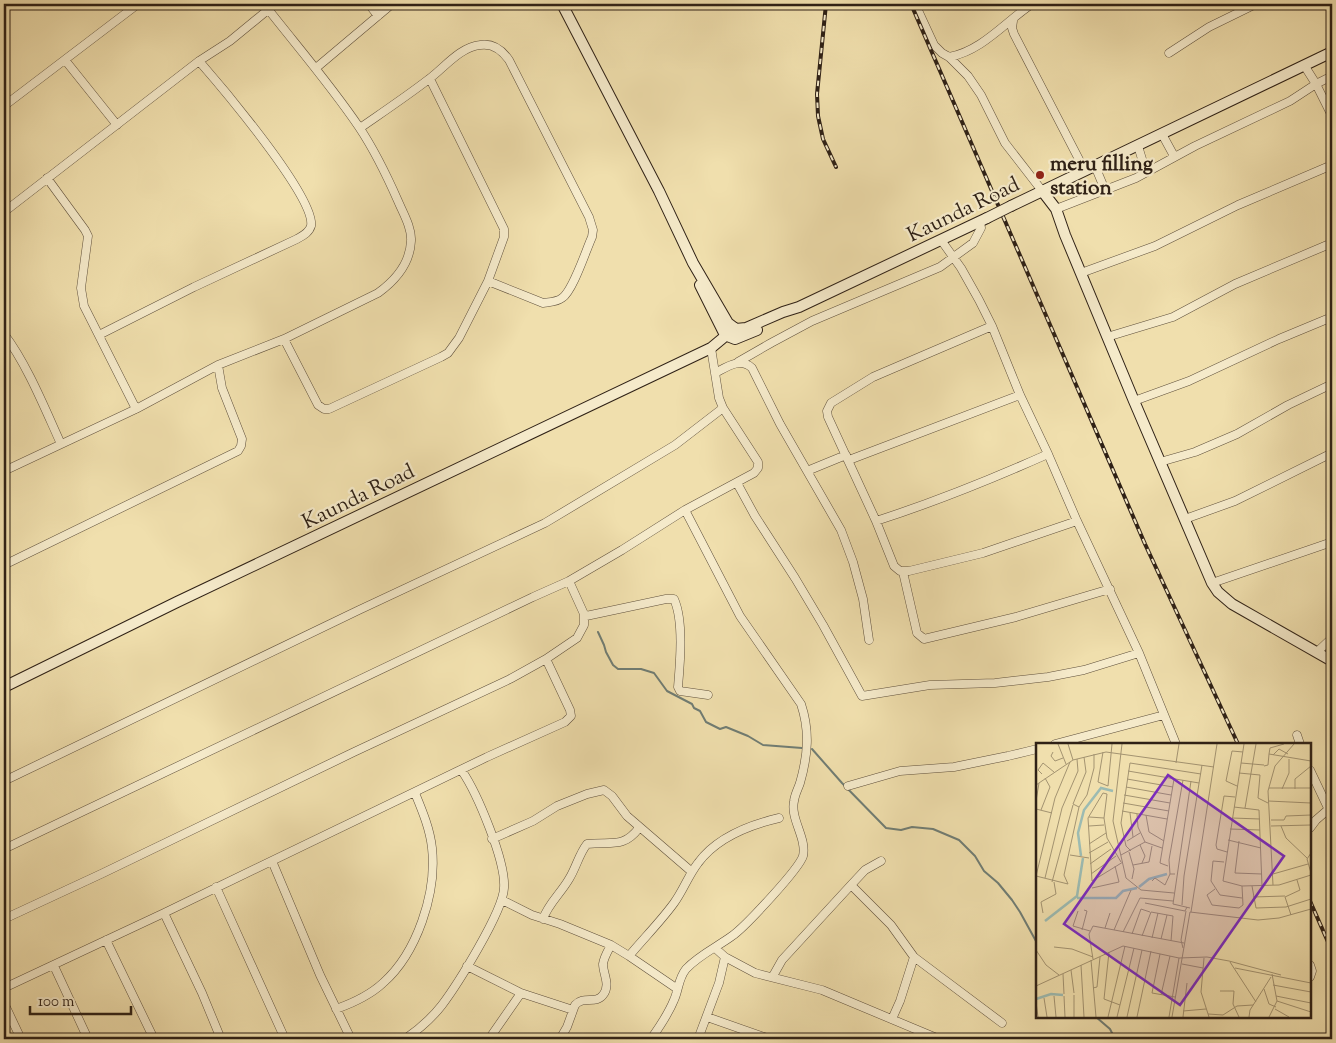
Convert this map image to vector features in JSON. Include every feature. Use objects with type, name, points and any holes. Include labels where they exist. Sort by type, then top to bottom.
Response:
[{"type":"street","points":[[4,106],[138,4]]},
{"type":"street","points":[[368,4],[378,16]]},
{"type":"street","points":[[316,68],[392,4]]},
{"type":"street","points":[[562,4],[659,191],[692,263],[700,274],[725,326]]},
{"type":"street","points":[[915,4],[934,45],[968,76],[981,95],[1005,143],[1056,209],[1134,401],[1212,583],[1218,592],[1232,604],[1332,661]]},
{"type":"street","points":[[949,57],[961,55],[977,46],[1032,4]]},
{"type":"street","points":[[1169,53],[1209,27],[1256,4]]},
{"type":"street","points":[[4,212],[199,60],[230,41],[266,7],[316,68],[360,128],[387,176],[412,238],[406,263],[392,283],[378,293],[284,339],[218,365],[136,409],[4,471]]},
{"type":"street","points":[[1012,20],[1014,34],[1085,171]]},
{"type":"street","points":[[360,128],[430,79],[466,49],[482,44],[498,48],[504,52],[591,224],[592,237],[569,292],[560,299],[543,303],[488,281]]},
{"type":"street","name":"Kaunda Road","points":[[4,687],[177,602],[711,348],[725,326],[732,338],[740,338],[786,317],[799,307],[1043,192],[1332,52]]},
{"type":"street","points":[[65,60],[117,125]]},
{"type":"street","points":[[99,335],[194,286],[297,239],[308,231],[311,226],[308,212],[286,171],[238,107],[199,60]]},
{"type":"street","points":[[1304,65],[1332,116]]},
{"type":"street","points":[[1056,209],[1146,172],[1174,156],[1290,101],[1332,76]]},
{"type":"street","points":[[284,339],[318,405],[324,409],[330,409],[448,353],[459,338],[488,281],[504,237],[504,229],[430,79]]},
{"type":"street","points":[[1162,134],[1174,156]]},
{"type":"street","points":[[1138,146],[1146,172]]},
{"type":"street","points":[[1081,273],[1155,246],[1238,205],[1332,165]]},
{"type":"street","points":[[1095,166],[1105,190]]},
{"type":"street","points":[[48,178],[88,236],[81,288],[84,306],[136,409]]},
{"type":"street","points":[[714,373],[738,362],[801,326],[934,270],[973,243],[984,220]]},
{"type":"street","points":[[941,240],[979,300],[992,326],[1020,395],[1139,653],[1176,743]]},
{"type":"street","points":[[1107,336],[1173,317],[1235,284],[1332,243]]},
{"type":"street","points":[[1134,401],[1189,382],[1279,339],[1332,317]]},
{"type":"street","points":[[992,326],[873,377],[831,403],[827,411],[828,417],[848,457],[894,566],[904,572],[983,553],[1077,521]]},
{"type":"street","points":[[4,334],[38,394],[61,444]]},
{"type":"street","points":[[4,849],[569,581],[685,510],[754,473],[758,466],[718,398],[711,348]]},
{"type":"street","points":[[738,362],[746,363],[752,368],[780,424],[841,530],[863,599],[869,640]]},
{"type":"street","points":[[4,565],[238,451],[242,439],[222,388],[218,365]]},
{"type":"street","points":[[1160,462],[1196,452],[1237,434],[1288,405],[1332,384]]},
{"type":"street","points":[[807,471],[1020,395]]},
{"type":"street","points":[[4,781],[359,610],[546,523],[675,445],[723,408]]},
{"type":"street","points":[[1185,519],[1235,501],[1332,453]]},
{"type":"street","points":[[876,521],[988,481],[1048,454]]},
{"type":"street","points":[[737,483],[755,516],[814,609],[862,696],[930,685],[995,683],[1048,677],[1084,670],[1139,653]]},
{"type":"street","points":[[651,1039],[668,1014],[676,996],[676,988],[680,979],[691,963],[715,948],[748,923],[794,870],[803,855],[803,846],[794,811],[794,802],[800,782],[808,732],[801,704],[740,616],[685,510]]},
{"type":"street","points":[[1212,583],[1332,542]]},
{"type":"street","points":[[904,572],[917,633],[924,639],[1016,617],[1110,589]]},
{"type":"street","points":[[4,919],[510,679],[546,659],[565,647],[580,634],[584,625],[584,614],[569,581]]},
{"type":"street","points":[[584,614],[590,616],[666,599],[674,599],[678,614],[680,653],[678,687],[680,690],[708,695]]},
{"type":"street","points":[[1316,652],[1332,638]]},
{"type":"street","points":[[4,988],[54,966],[565,722],[571,716],[570,710],[546,659]]},
{"type":"street","points":[[1059,743],[1164,715]]},
{"type":"street","points":[[1297,735],[1300,743]]},
{"type":"street","points":[[848,786],[900,771],[954,767],[1036,749]]},
{"type":"street","points":[[405,1039],[441,1006],[467,966],[497,913],[502,900],[504,888],[503,875],[492,839],[477,796],[462,770]]},
{"type":"street","points":[[1311,772],[1330,808],[1311,827]]},
{"type":"street","points":[[492,839],[533,820],[557,806],[596,791],[604,790],[612,796],[626,816],[692,872]]},
{"type":"street","points":[[336,1009],[364,997],[382,984],[406,954],[424,917],[432,874],[432,847],[428,828],[415,793]]},
{"type":"street","points":[[630,956],[669,910],[692,872],[711,849],[731,834],[759,822],[780,818]]},
{"type":"street","points":[[542,919],[547,908],[570,878],[587,844],[621,842],[632,837],[639,828]]},
{"type":"street","points":[[272,861],[336,1009],[351,1039]]},
{"type":"street","points":[[773,976],[782,960],[851,885],[866,870],[881,861]]},
{"type":"street","points":[[851,885],[891,925],[914,956],[1002,1024]]},
{"type":"street","points":[[216,887],[285,1039]]},
{"type":"street","points":[[502,900],[532,915],[560,924],[611,945],[676,988]]},
{"type":"street","points":[[164,913],[202,993],[221,1039]]},
{"type":"street","points":[[106,940],[154,1039]]},
{"type":"street","points":[[560,1039],[568,1027],[575,1005],[581,1000],[596,1000],[603,996],[606,989],[603,963],[611,945]]},
{"type":"street","points":[[715,948],[725,957],[755,973],[773,976],[822,990],[938,1039]]},
{"type":"street","points":[[892,1019],[900,1001],[914,956]]},
{"type":"street","points":[[698,1039],[719,983],[725,957]]},
{"type":"street","points":[[54,966],[88,1039]]},
{"type":"street","points":[[467,966],[521,993],[573,1010]]},
{"type":"street","points":[[489,1039],[521,993]]},
{"type":"street","points":[[4,1004],[20,1039]]},
{"type":"street","points":[[707,1017],[770,1039]]},
{"type":"waterway","points":[[598,632],[613,665],[618,669],[641,669],[654,673],[667,691],[692,704],[694,708],[700,711],[706,722],[720,729],[726,727],[748,736],[763,745],[802,748]]},
{"type":"waterway","points":[[812,749],[886,828],[901,830],[912,827],[933,829],[959,840],[975,856],[984,871],[998,883],[1012,900],[1036,941]]},
{"type":"waterway","points":[[1097,1018],[1110,1029],[1115,1039]]},
{"type":"railway","points":[[826,4],[817,94],[818,116],[823,139],[836,167]]},
{"type":"railway","points":[[911,4],[1145,544],[1238,743]]},
{"type":"railway","points":[[1311,903],[1332,951]]},
{"type":"place","name":"meru filling station","points":[[1040,175]]}]
